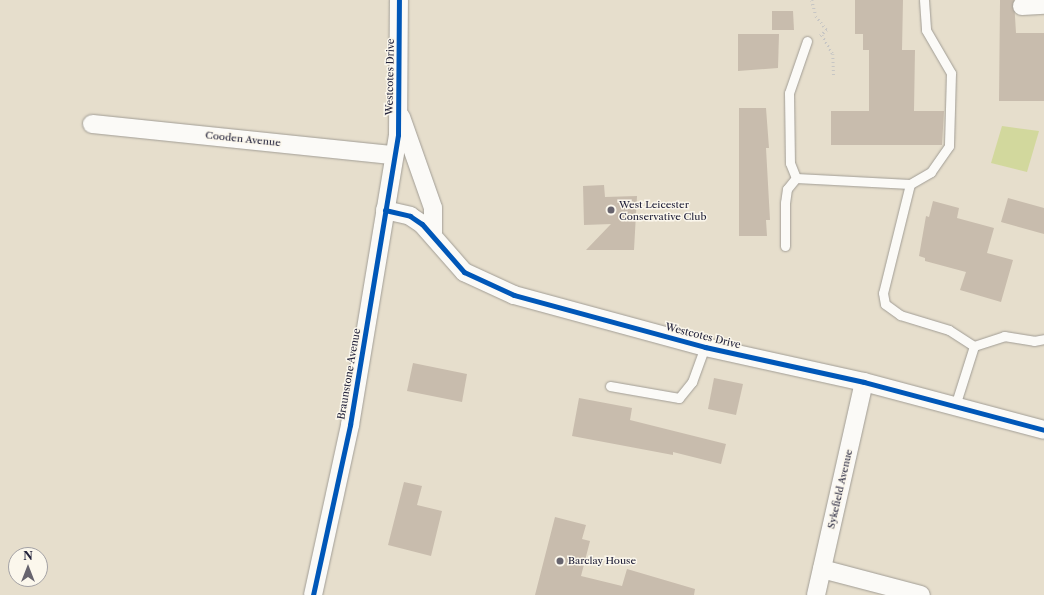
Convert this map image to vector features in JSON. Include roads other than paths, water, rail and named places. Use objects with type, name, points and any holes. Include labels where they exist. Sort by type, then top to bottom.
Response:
[{"type":"street","name":"Westcotes Drive","points":[[394,154],[400,115],[399,0]]},
{"type":"street","points":[[1022,6],[1044,5]]},
{"type":"street","name":"Westcotes Drive","points":[[400,115],[433,208],[433,233]]},
{"type":"street","name":"Cooden Avenue","points":[[92,124],[394,154]]},
{"type":"street","name":"Braunstone Avenue","points":[[313,595],[350,425],[394,154]]},
{"type":"street","name":"Westcotes Drive","points":[[385,210],[410,216],[433,233],[464,272],[514,295],[705,347],[864,382],[1044,430]]},
{"type":"street","name":"Sykefield Avenue","points":[[816,595],[864,382]]},
{"type":"street","points":[[822,569],[920,595]]},
{"type":"lane","points":[[796,178],[910,184],[931,172],[949,146],[951,73],[926,30],[924,0]]},
{"type":"lane","points":[[796,178],[790,163],[789,93],[806,41]]},
{"type":"lane","points":[[785,246],[785,204],[787,190],[796,178]]},
{"type":"lane","points":[[910,184],[883,293],[885,304],[900,315],[949,330],[974,346]]},
{"type":"lane","points":[[974,346],[1004,336],[1034,342],[1044,339]]},
{"type":"lane","points":[[955,406],[974,346]]},
{"type":"lane","points":[[610,386],[679,398],[692,382],[705,347]]},
{"type":"place","name":"West Leicester Conservative Club","points":[[611,210]]},
{"type":"place","name":"Barclay House","points":[[560,561]]}]
